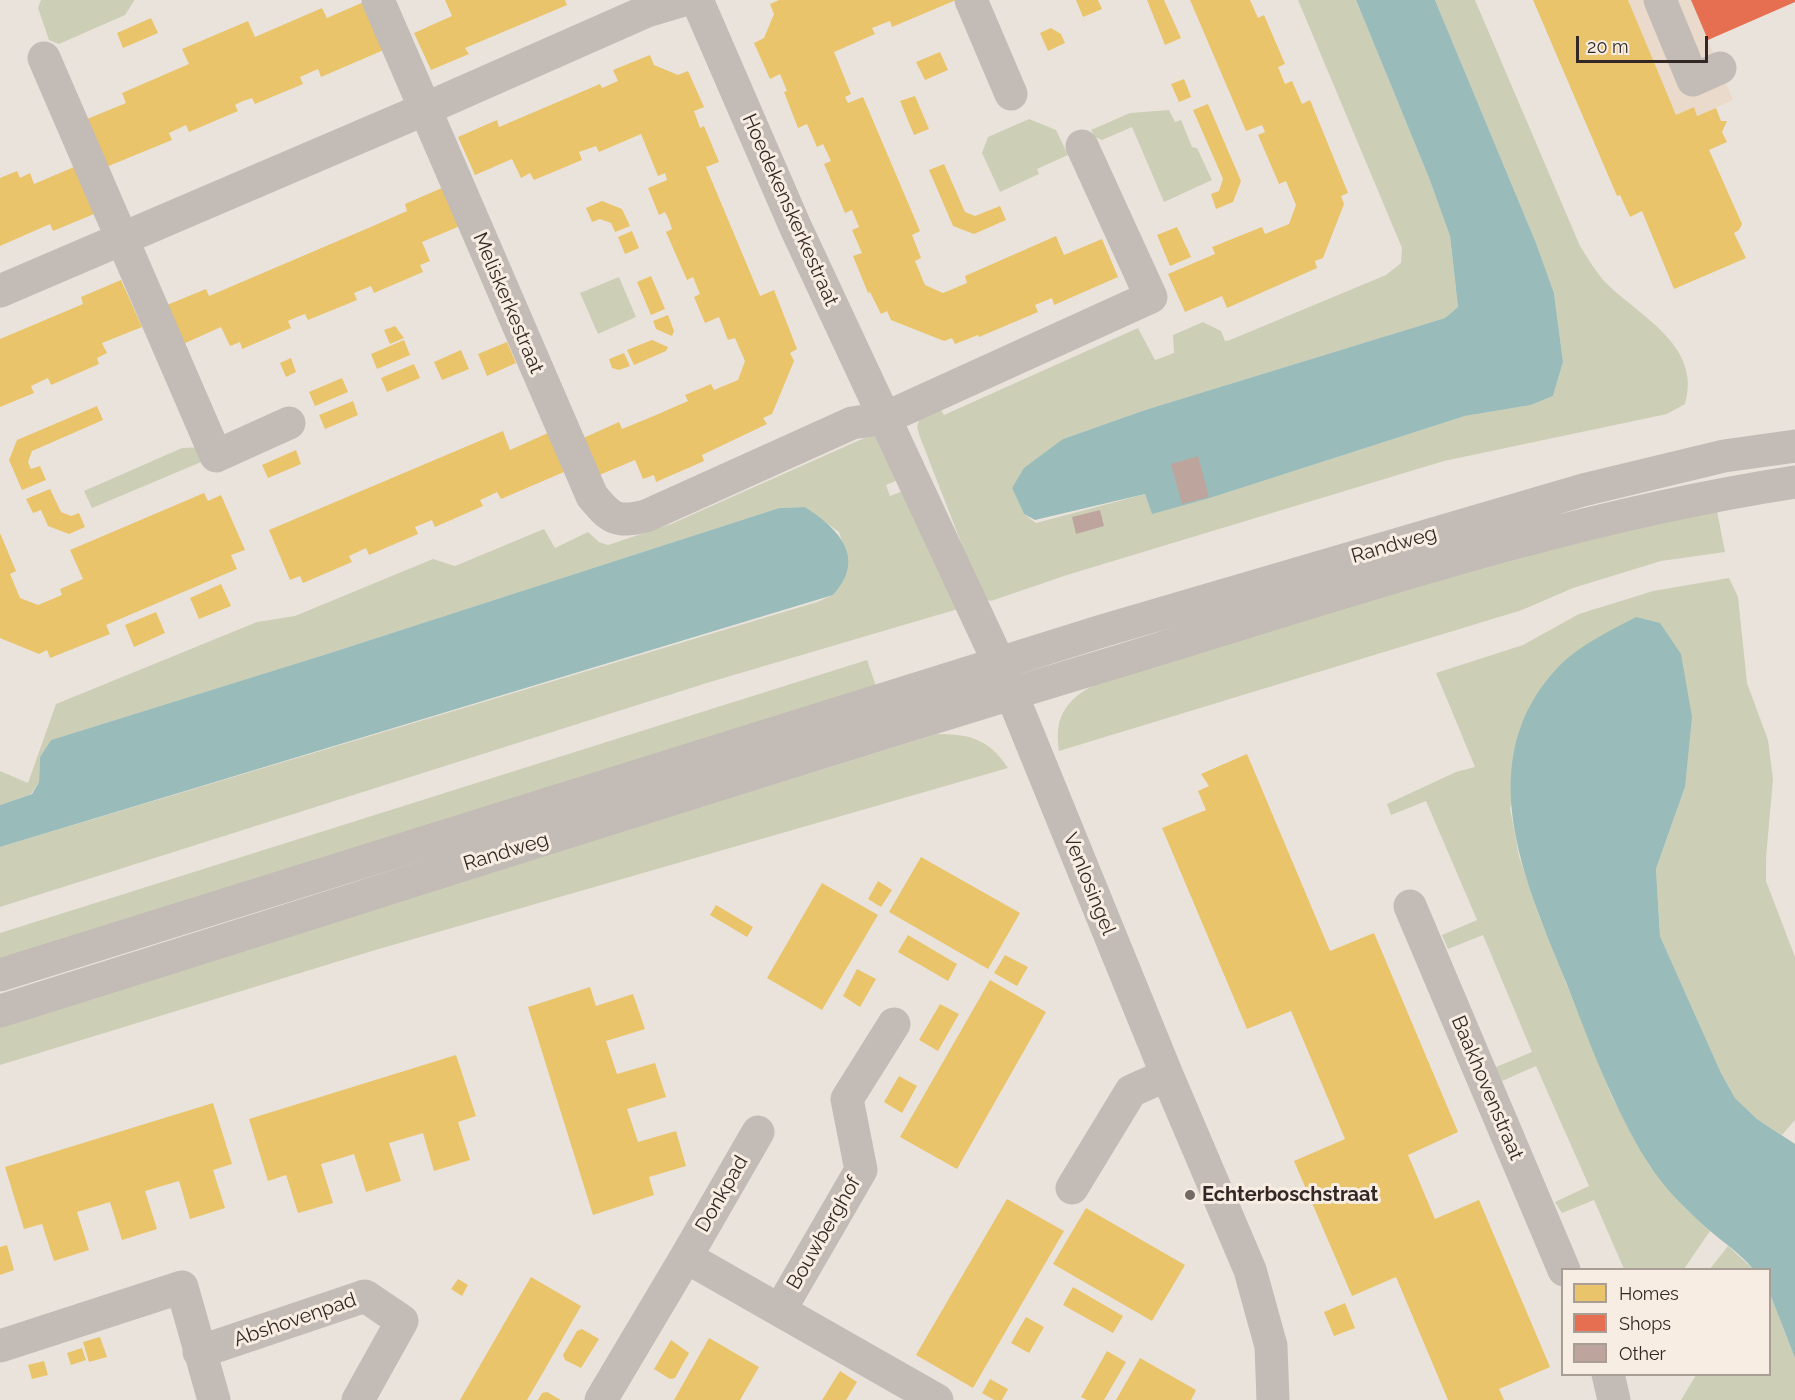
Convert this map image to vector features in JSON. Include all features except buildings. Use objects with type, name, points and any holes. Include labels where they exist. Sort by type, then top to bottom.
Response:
[{"type":"street","name":"Meliskerkestraat","points":[[378,0],[592,496],[609,516],[627,521],[646,516],[852,423],[885,418]]},
{"type":"street","points":[[0,291],[425,109],[647,10],[684,0]]},
{"type":"street","name":"Hoedekenskerkestraat","points":[[697,0],[795,226],[999,663]]},
{"type":"street","points":[[971,0],[1011,94]]},
{"type":"street","points":[[1660,0],[1693,80],[1720,68]]},
{"type":"street","points":[[44,58],[216,456],[289,423]]},
{"type":"street","points":[[885,418],[1151,297],[1082,146]]},
{"type":"street","name":"Randweg","points":[[0,975],[999,663],[1583,490],[1724,456],[1795,446]]},
{"type":"street","name":"Randweg","points":[[0,1011],[1011,694],[1373,584],[1555,533],[1731,492],[1795,482]]},
{"type":"street","points":[[999,663],[1011,694]]},
{"type":"street","name":"Venlosingel","points":[[1011,694],[1167,1075],[1250,1270],[1271,1346],[1273,1400]]},
{"type":"street","name":"Baakhovenstraat","points":[[1410,906],[1564,1268]]},
{"type":"street","name":"Bouwberghof","points":[[780,1310],[861,1170],[847,1099],[894,1024]]},
{"type":"street","points":[[1072,1188],[1131,1092],[1167,1075]]},
{"type":"street","name":"Donkpad","points":[[686,1257],[758,1132]]},
{"type":"street","points":[[602,1400],[686,1257],[938,1400]]},
{"type":"street","points":[[0,1346],[182,1287],[214,1400]]},
{"type":"street","name":"Abshovenpad","points":[[199,1352],[365,1296],[402,1321],[358,1400]]},
{"type":"street","points":[[1608,1376],[1614,1400]]},
{"type":"green space","points":[[41,0],[134,1],[125,15],[59,44],[49,40],[38,8]]},
{"type":"green space","points":[[1298,0],[1356,0],[1429,178],[1450,236],[1458,307],[1445,318],[1145,410],[1063,439],[1012,488],[1024,514],[1036,523],[1145,494],[1152,513],[1210,498],[1465,416],[1531,405],[1553,396],[1563,362],[1554,293],[1536,243],[1435,0],[1475,0],[1580,246],[1607,284],[1651,321],[1677,349],[1685,365],[1688,384],[1685,404],[1667,414],[1444,461],[1067,575],[991,601],[983,599],[920,437],[917,427],[920,417],[938,405],[944,415],[1138,328],[1155,360],[1174,353],[1173,335],[1203,322],[1221,331],[1225,341],[1230,340],[1386,275],[1401,263],[1402,248]]},
{"type":"green space","points":[[1169,110],[1175,122],[1181,120],[1192,147],[1197,148],[1212,180],[1164,202],[1132,127],[1102,140],[1095,137],[1091,130],[1130,113]]},
{"type":"green space","points":[[1029,119],[1056,130],[1068,155],[1037,169],[1039,174],[1000,192],[982,153],[988,137]]},
{"type":"green space","points":[[619,277],[636,317],[598,334],[580,293]]},
{"type":"green space","points":[[871,435],[877,435],[898,480],[886,485],[890,496],[903,491],[958,609],[710,682],[0,907],[0,847],[817,602],[833,595],[846,553],[839,532],[805,507],[779,508],[330,653],[51,740],[40,757],[39,782],[31,794],[0,805],[0,771],[28,783],[56,704],[257,622],[295,616],[433,559],[455,566],[544,529],[555,548],[588,532],[599,542],[608,545],[671,524]]},
{"type":"green space","points":[[204,447],[206,460],[92,508],[84,491],[182,448]]},
{"type":"green space","points":[[1716,506],[1725,552],[1661,561],[1573,588],[1522,610],[1059,751],[1059,723],[1069,703],[1112,676],[1577,539]]},
{"type":"green space","points":[[1729,578],[1738,597],[1747,683],[1768,740],[1773,779],[1766,881],[1795,957],[1795,1120],[1782,1135],[1757,1119],[1735,1098],[1721,1073],[1660,936],[1656,869],[1685,787],[1636,617],[1597,639],[1510,808],[1519,856],[1539,916],[1612,1097],[1649,1165],[1684,1207],[1710,1231],[1685,1268],[1624,1268],[1594,1200],[1562,1213],[1555,1202],[1589,1186],[1536,1066],[1502,1081],[1496,1067],[1532,1052],[1483,935],[1448,949],[1442,935],[1477,920],[1426,801],[1391,815],[1387,804],[1456,772],[1475,767],[1436,673],[1523,645],[1579,614],[1653,591]]},
{"type":"green space","points":[[867,660],[877,689],[0,961],[0,933]]},
{"type":"green space","points":[[937,734],[959,735],[978,740],[994,750],[1008,768],[372,951],[0,1065],[0,1023]]},
{"type":"green space","points":[[1728,1246],[1752,1268],[1711,1268]]},
{"type":"green space","points":[[1771,1297],[1795,1358],[1795,1400],[1681,1400],[1695,1376],[1771,1376]]},
{"type":"shaded area","points":[[1628,0],[1691,0],[1733,100],[1697,116],[1694,107],[1676,115]]},
{"type":"water","points":[[1356,0],[1435,0],[1536,243],[1554,293],[1563,362],[1553,396],[1531,405],[1465,416],[1210,498],[1152,514],[1145,494],[1035,520],[1024,514],[1012,488],[1024,468],[1063,439],[1145,410],[1445,318],[1458,307],[1450,236],[1429,178]]},
{"type":"water","points":[[805,507],[838,535],[848,557],[848,569],[833,595],[0,847],[0,805],[32,794],[39,782],[40,757],[51,740],[330,653],[779,508]]},
{"type":"water","points":[[1636,617],[1660,623],[1681,654],[1692,717],[1685,787],[1656,869],[1660,936],[1721,1073],[1735,1098],[1757,1119],[1795,1144],[1795,1358],[1771,1297],[1771,1268],[1752,1268],[1738,1253],[1692,1215],[1661,1181],[1635,1142],[1593,1052],[1535,902],[1522,861],[1513,820],[1511,779],[1517,740],[1532,701],[1560,665],[1596,638]]},
{"type":"place","name":"Echterboschstraat","points":[[1190,1195]]}]
